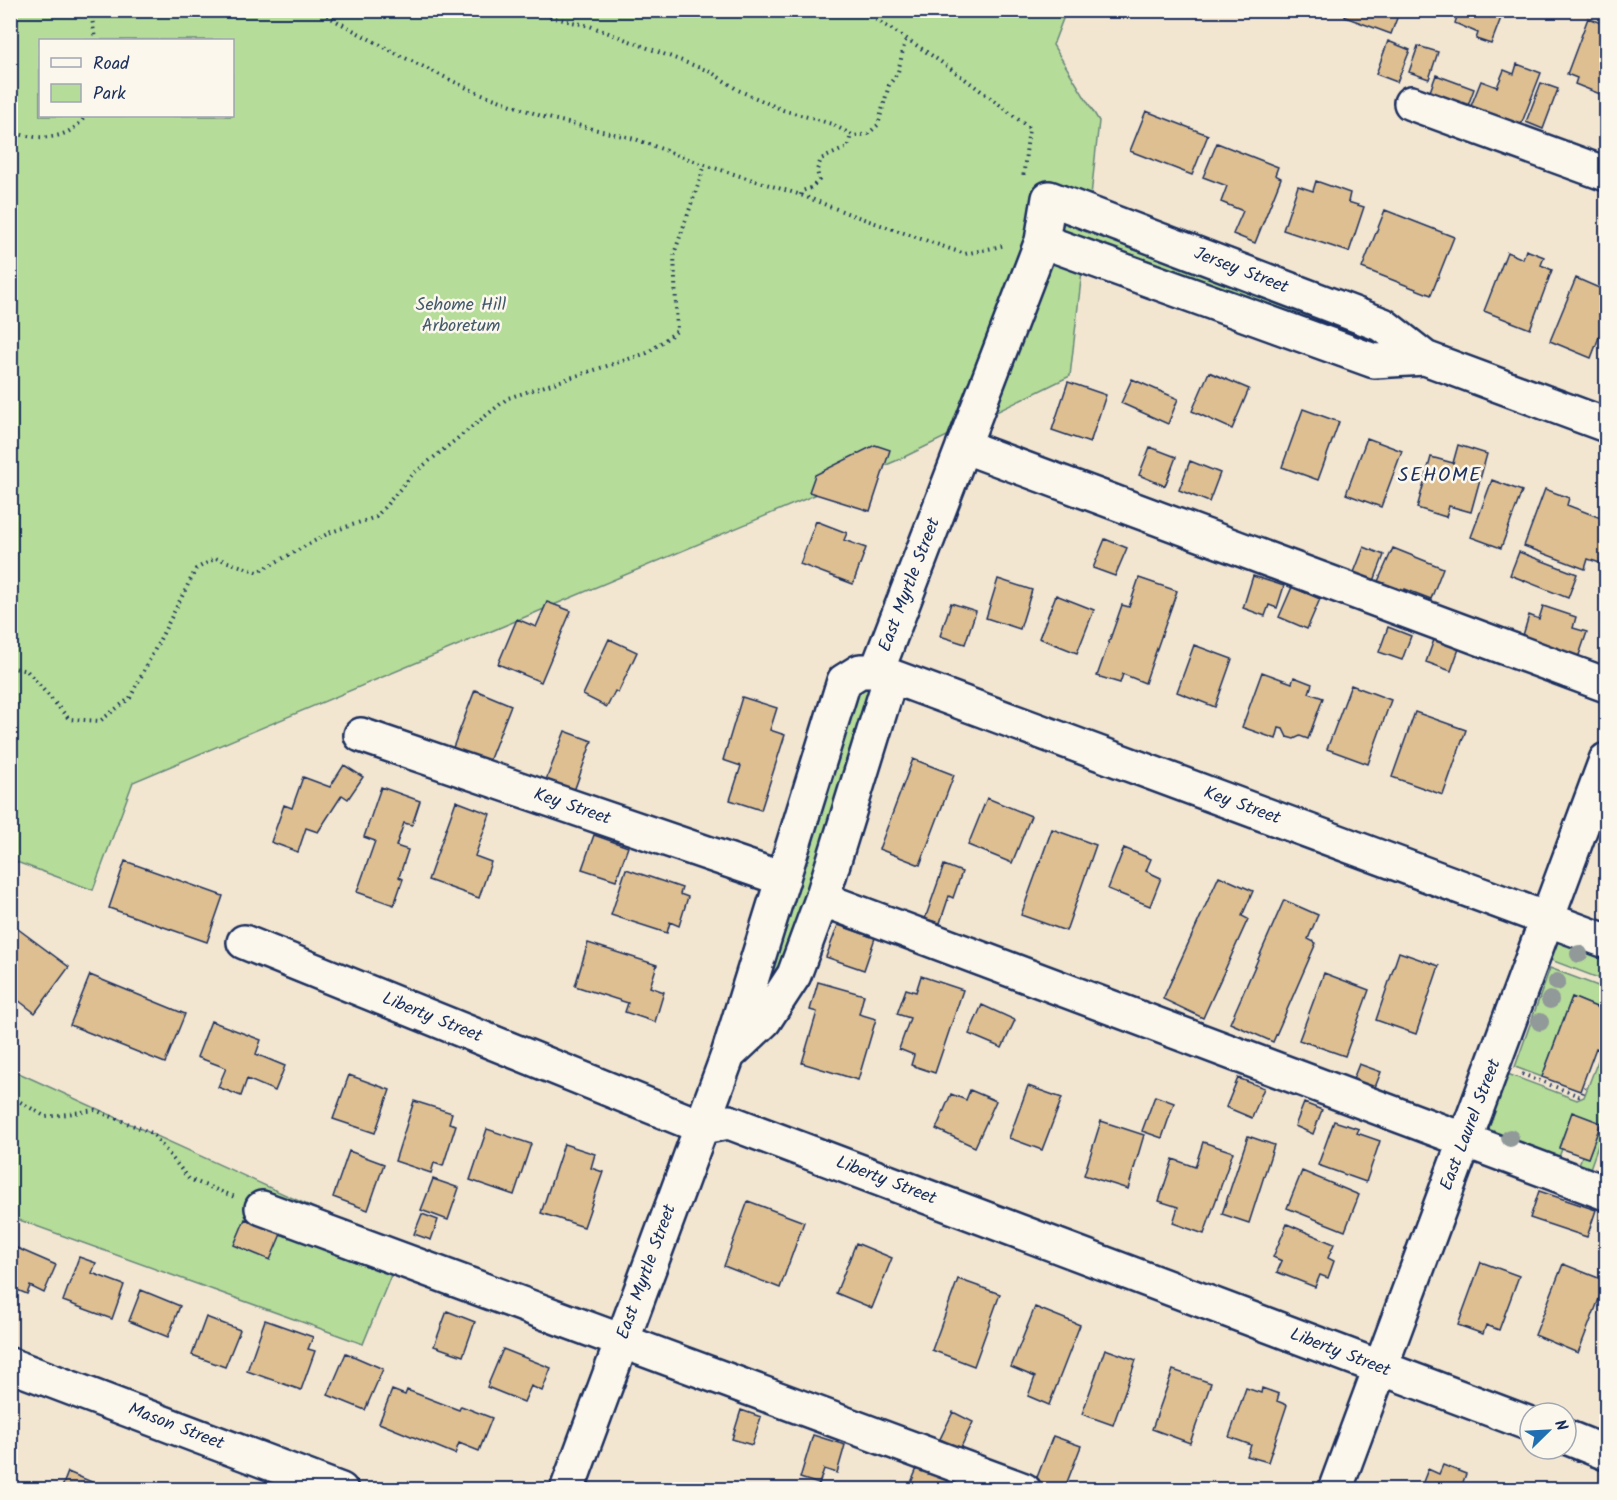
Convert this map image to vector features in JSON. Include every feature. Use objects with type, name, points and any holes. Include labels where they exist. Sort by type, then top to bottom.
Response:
[{"type":"street","points":[[1411,103],[1606,174]]},
{"type":"street","name":"East Myrtle Street","points":[[728,1055],[764,1021],[794,975],[822,898],[884,674],[963,446],[1028,242],[1035,192]]},
{"type":"street","name":"Jersey Street","points":[[1035,192],[1383,325],[1425,358],[1606,425]]},
{"type":"street","name":"Jersey Street","points":[[1028,242],[1374,361],[1425,358]]},
{"type":"street","points":[[963,446],[1606,685]]},
{"type":"street","name":"East Myrtle Street","points":[[567,1490],[728,1055],[844,681],[860,671],[884,674]]},
{"type":"street","name":"Key Street","points":[[884,674],[1606,941]]},
{"type":"street","name":"Key Street","points":[[361,735],[783,879]]},
{"type":"street","name":"East Laurel Street","points":[[1335,1490],[1606,760]]},
{"type":"street","points":[[822,898],[1606,1193]]},
{"type":"street","name":"Liberty Street","points":[[244,942],[702,1127],[729,1122],[1518,1419]]},
{"type":"street","points":[[262,1208],[1024,1490]]},
{"type":"street","name":"Mason Street","points":[[10,1365],[341,1490]]},
{"type":"street","points":[[1578,1442],[1606,1453]]},
{"type":"path","points":[[91,10],[95,39]]},
{"type":"path","points":[[316,10],[397,54],[469,89],[544,117],[635,139],[965,254],[1028,242]]},
{"type":"path","points":[[540,10],[550,17],[590,26],[711,72],[738,90],[783,110],[832,124],[854,136],[868,134],[878,124],[889,85],[898,72],[906,37]]},
{"type":"path","points":[[860,10],[906,37],[1029,128],[1035,192]]},
{"type":"path","points":[[10,132],[49,138],[70,131],[84,117]]},
{"type":"path","points":[[801,195],[802,191],[811,188],[819,180],[817,170],[821,159],[848,147],[851,134]]},
{"type":"path","points":[[10,667],[27,671],[69,719],[100,721],[130,698],[196,569],[216,558],[258,572],[331,532],[376,517],[413,474],[508,398],[647,353],[677,331],[674,254],[705,165]]},
{"type":"path","points":[[1540,1081],[1578,1096],[1582,1095],[1585,1088]]},
{"type":"path","points":[[10,1096],[46,1117],[95,1110],[152,1133],[189,1179],[262,1208]]},
{"type":"green space","name":"Sehome Hill Arboretum","points":[[10,11],[1066,11],[1053,45],[1099,121],[1088,224],[1371,337],[1368,344],[1085,245],[1070,376],[898,460],[133,782],[93,890],[11,860]]},
{"type":"green space","points":[[874,677],[798,946],[753,1008],[850,691]]},
{"type":"green space","points":[[1557,938],[1606,952],[1606,981],[1543,957]]},
{"type":"green space","points":[[1550,968],[1606,989],[1606,1011],[1572,997],[1542,1077],[1515,1067]]},
{"type":"green space","points":[[1602,1050],[1606,1052],[1606,1123],[1587,1177],[1576,1173],[1582,1156],[1588,1158],[1601,1123],[1572,1113],[1559,1147],[1562,1149],[1556,1165],[1485,1136],[1485,1127],[1505,1073],[1577,1100],[1584,1097]]},
{"type":"green space","points":[[10,1069],[402,1248],[363,1344],[11,1217]]},
{"type":"building","points":[[1347,10],[1400,10],[1391,34],[1345,17]]},
{"type":"building","points":[[1459,10],[1504,10],[1491,44],[1476,39],[1478,33],[1455,23]]},
{"type":"building","points":[[1588,18],[1606,25],[1605,96],[1575,84],[1577,78],[1567,74]]},
{"type":"building","points":[[1388,41],[1410,50],[1397,82],[1376,74]]},
{"type":"building","points":[[1418,46],[1438,52],[1429,79],[1409,72]]},
{"type":"building","points":[[1517,64],[1541,73],[1519,130],[1469,111],[1481,81],[1497,87],[1504,70],[1514,74]]},
{"type":"building","points":[[1436,75],[1474,89],[1466,111],[1428,97]]},
{"type":"building","points":[[1541,83],[1558,89],[1543,129],[1526,122]]},
{"type":"building","points":[[1146,111],[1208,135],[1192,175],[1130,151]]},
{"type":"building","points":[[1217,143],[1278,167],[1275,175],[1281,178],[1255,243],[1233,234],[1243,211],[1221,202],[1227,186],[1203,177]]},
{"type":"building","points":[[1316,181],[1350,193],[1348,202],[1364,207],[1349,252],[1283,230],[1298,186],[1313,191]]},
{"type":"building","points":[[1385,210],[1454,237],[1431,295],[1362,268]]},
{"type":"building","points":[[1526,250],[1544,257],[1541,265],[1552,270],[1530,329],[1484,311],[1507,252],[1523,259]]},
{"type":"building","points":[[1576,278],[1606,291],[1606,319],[1591,358],[1550,341]]},
{"type":"building","points":[[1209,372],[1249,389],[1232,429],[1192,411]]},
{"type":"building","points":[[1132,379],[1178,399],[1168,424],[1121,403]]},
{"type":"building","points":[[1068,382],[1106,395],[1090,443],[1052,430]]},
{"type":"building","points":[[1303,409],[1339,422],[1318,480],[1282,467]]},
{"type":"building","points":[[1367,438],[1402,451],[1381,507],[1346,494]]},
{"type":"building","points":[[875,445],[890,450],[870,511],[809,492],[815,475]]},
{"type":"building","points":[[1458,445],[1487,454],[1471,512],[1449,506],[1446,517],[1417,508],[1431,457],[1453,463]]},
{"type":"building","points":[[1150,447],[1176,457],[1165,486],[1139,475]]},
{"type":"building","points":[[1190,461],[1220,473],[1209,502],[1179,490]]},
{"type":"building","points":[[1492,480],[1522,491],[1501,548],[1471,537]]},
{"type":"building","points":[[1545,489],[1569,498],[1567,505],[1606,520],[1603,532],[1606,534],[1606,546],[1600,563],[1588,559],[1585,569],[1524,546]]},
{"type":"building","points":[[816,521],[847,533],[844,540],[866,548],[853,584],[800,564]]},
{"type":"building","points":[[1105,539],[1127,548],[1115,576],[1093,568]]},
{"type":"building","points":[[1364,547],[1384,555],[1371,589],[1351,580]]},
{"type":"building","points":[[1393,548],[1443,568],[1431,599],[1405,589],[1402,599],[1375,588]]},
{"type":"building","points":[[1519,552],[1577,574],[1568,598],[1510,575]]},
{"type":"building","points":[[1253,576],[1284,586],[1277,608],[1269,605],[1265,616],[1243,608]]},
{"type":"building","points":[[1139,578],[1177,591],[1145,683],[1123,674],[1120,683],[1097,676],[1122,605],[1129,607]]},
{"type":"building","points":[[998,579],[1032,590],[1020,629],[986,618]]},
{"type":"building","points":[[1292,587],[1320,599],[1307,629],[1279,617]]},
{"type":"building","points":[[1056,595],[1094,610],[1077,653],[1039,638]]},
{"type":"building","points":[[547,602],[571,611],[541,682],[498,664],[517,619],[536,627]]},
{"type":"building","points":[[951,603],[976,611],[965,644],[940,636]]},
{"type":"building","points":[[1543,606],[1576,617],[1573,628],[1587,632],[1578,658],[1522,639],[1529,615],[1539,619]]},
{"type":"building","points":[[1388,627],[1411,636],[1402,660],[1379,652]]},
{"type":"building","points":[[1435,637],[1460,646],[1451,671],[1426,662]]},
{"type":"building","points":[[609,639],[637,652],[618,693],[615,691],[607,707],[583,695]]},
{"type":"building","points":[[1194,645],[1232,659],[1215,707],[1177,692]]},
{"type":"building","points":[[1262,672],[1292,683],[1294,677],[1312,684],[1309,693],[1323,698],[1308,739],[1300,736],[1294,739],[1287,737],[1283,729],[1279,728],[1276,739],[1242,727]]},
{"type":"building","points":[[1351,685],[1391,700],[1368,764],[1327,749]]},
{"type":"building","points":[[475,690],[511,705],[488,764],[452,750]]},
{"type":"building","points":[[742,697],[777,708],[770,730],[785,735],[761,810],[730,800],[741,766],[723,760]]},
{"type":"building","points":[[1415,712],[1466,730],[1443,795],[1392,777]]},
{"type":"building","points":[[565,731],[592,741],[574,791],[546,780]]},
{"type":"building","points":[[913,759],[954,775],[920,865],[879,849]]},
{"type":"building","points":[[344,765],[363,777],[348,799],[342,795],[318,832],[306,828],[298,852],[271,842],[284,805],[292,808],[303,777],[330,787]]},
{"type":"building","points":[[381,787],[420,801],[412,825],[404,823],[396,846],[408,850],[399,877],[403,879],[394,905],[357,892],[375,841],[364,837]]},
{"type":"building","points":[[987,798],[1031,816],[1012,863],[968,845]]},
{"type":"building","points":[[456,801],[490,814],[475,856],[491,862],[479,898],[428,880]]},
{"type":"building","points":[[1052,829],[1096,845],[1066,931],[1021,915]]},
{"type":"building","points":[[594,835],[628,847],[616,880],[582,869]]},
{"type":"building","points":[[1124,848],[1151,859],[1146,871],[1161,878],[1150,906],[1108,889]]},
{"type":"building","points":[[125,861],[223,896],[207,942],[109,908]]},
{"type":"building","points":[[944,865],[962,872],[953,898],[949,896],[940,923],[925,919]]},
{"type":"building","points":[[626,869],[682,888],[680,894],[688,897],[679,926],[670,922],[667,933],[611,915]]},
{"type":"building","points":[[1219,876],[1253,891],[1242,916],[1248,919],[1203,1018],[1163,999]]},
{"type":"building","points":[[1284,900],[1318,915],[1308,939],[1316,943],[1273,1042],[1230,1023]]},
{"type":"building","points":[[10,923],[69,967],[35,1013],[10,994]]},
{"type":"building","points":[[838,925],[875,938],[864,970],[826,957]]},
{"type":"building","points":[[588,943],[657,965],[650,987],[664,992],[655,1022],[625,1012],[628,1003],[575,986]]},
{"type":"building","points":[[1399,952],[1439,966],[1416,1034],[1376,1020]]},
{"type":"building","points":[[1324,973],[1369,990],[1345,1056],[1299,1040]]},
{"type":"building","points":[[90,975],[185,1014],[165,1063],[70,1025]]},
{"type":"building","points":[[921,976],[963,990],[935,1073],[911,1065],[914,1055],[899,1049],[910,1018],[897,1014],[906,989],[916,992]]},
{"type":"building","points":[[818,982],[864,995],[859,1014],[876,1019],[858,1080],[802,1063],[817,1012],[810,1010]]},
{"type":"building","points":[[1572,997],[1606,1011],[1604,1020],[1606,1021],[1606,1052],[1596,1048],[1580,1091],[1542,1077]]},
{"type":"building","points":[[982,1005],[1015,1020],[1002,1048],[969,1034]]},
{"type":"building","points":[[211,1021],[261,1040],[256,1054],[285,1066],[275,1091],[247,1079],[241,1096],[218,1087],[226,1068],[197,1057]]},
{"type":"building","points":[[1359,1064],[1381,1072],[1372,1095],[1350,1087]]},
{"type":"building","points":[[349,1075],[390,1090],[375,1133],[333,1119]]},
{"type":"building","points":[[1238,1078],[1264,1088],[1252,1118],[1226,1107]]},
{"type":"building","points":[[1028,1086],[1062,1098],[1042,1150],[1009,1138]]},
{"type":"building","points":[[970,1090],[996,1101],[975,1147],[936,1129],[951,1094],[966,1100]]},
{"type":"building","points":[[1155,1096],[1174,1103],[1162,1138],[1142,1131]]},
{"type":"building","points":[[414,1101],[452,1113],[449,1123],[456,1125],[443,1166],[434,1163],[431,1173],[395,1161]]},
{"type":"building","points":[[1304,1103],[1322,1110],[1313,1134],[1295,1126]]},
{"type":"building","points":[[1572,1112],[1601,1123],[1588,1158],[1559,1148]]},
{"type":"building","points":[[1101,1121],[1144,1135],[1128,1189],[1084,1175]]},
{"type":"building","points":[[1334,1121],[1359,1129],[1357,1133],[1380,1141],[1366,1182],[1318,1165]]},
{"type":"building","points":[[487,1129],[531,1144],[514,1195],[470,1180]]},
{"type":"building","points":[[1248,1136],[1274,1145],[1249,1223],[1222,1214]]},
{"type":"building","points":[[1203,1142],[1233,1152],[1204,1234],[1173,1223],[1178,1207],[1159,1201],[1173,1159],[1195,1167]]},
{"type":"building","points":[[564,1144],[595,1154],[591,1168],[603,1172],[584,1227],[541,1213]]},
{"type":"building","points":[[349,1151],[384,1164],[368,1210],[333,1197]]},
{"type":"building","points":[[1302,1171],[1359,1195],[1345,1231],[1287,1208]]},
{"type":"building","points":[[433,1179],[459,1188],[448,1220],[421,1210]]},
{"type":"building","points":[[1539,1191],[1596,1210],[1587,1237],[1530,1218]]},
{"type":"building","points":[[748,1201],[804,1222],[780,1288],[724,1266]]},
{"type":"building","points":[[422,1214],[438,1220],[431,1240],[414,1234]]},
{"type":"building","points":[[245,1219],[281,1234],[270,1260],[234,1245]]},
{"type":"building","points":[[1287,1224],[1334,1244],[1328,1258],[1334,1261],[1328,1278],[1320,1275],[1315,1287],[1277,1272],[1282,1261],[1273,1257]]},
{"type":"building","points":[[856,1243],[892,1258],[872,1308],[836,1293]]},
{"type":"building","points":[[10,1245],[56,1265],[44,1293],[30,1286],[27,1294],[10,1287]]},
{"type":"building","points":[[79,1257],[96,1263],[92,1273],[124,1285],[112,1319],[63,1301]]},
{"type":"building","points":[[1481,1262],[1519,1276],[1499,1330],[1486,1325],[1483,1334],[1458,1325]]},
{"type":"building","points":[[1563,1264],[1606,1281],[1578,1353],[1535,1335]]},
{"type":"building","points":[[958,1279],[1000,1294],[974,1366],[932,1350]]},
{"type":"building","points":[[141,1290],[180,1306],[168,1337],[129,1321]]},
{"type":"building","points":[[1035,1307],[1080,1325],[1049,1405],[1028,1396],[1035,1377],[1011,1367]]},
{"type":"building","points":[[447,1311],[475,1322],[463,1356],[434,1346]]},
{"type":"building","points":[[206,1317],[240,1330],[225,1367],[192,1355]]},
{"type":"building","points":[[265,1320],[313,1337],[308,1349],[315,1351],[301,1390],[247,1371]]},
{"type":"building","points":[[503,1349],[551,1368],[542,1391],[531,1386],[524,1402],[487,1387]]},
{"type":"building","points":[[1105,1349],[1136,1360],[1113,1425],[1082,1414]]},
{"type":"building","points":[[346,1353],[383,1369],[365,1410],[328,1395]]},
{"type":"building","points":[[1173,1370],[1211,1383],[1190,1443],[1152,1429]]},
{"type":"building","points":[[1246,1388],[1261,1393],[1262,1388],[1279,1394],[1277,1401],[1287,1405],[1268,1462],[1247,1456],[1251,1445],[1229,1437]]},
{"type":"building","points":[[392,1390],[405,1395],[407,1390],[459,1410],[461,1406],[492,1418],[479,1451],[459,1443],[455,1454],[379,1423]]},
{"type":"building","points":[[741,1410],[761,1417],[752,1445],[732,1439]]},
{"type":"building","points":[[953,1412],[973,1422],[960,1449],[940,1439]]},
{"type":"building","points":[[813,1435],[845,1445],[837,1473],[824,1469],[819,1484],[800,1478]]},
{"type":"building","points":[[1053,1436],[1081,1446],[1064,1490],[1036,1480]]},
{"type":"building","points":[[1443,1465],[1466,1474],[1460,1490],[1420,1490],[1428,1469],[1439,1474]]},
{"type":"building","points":[[918,1466],[950,1479],[946,1490],[908,1490]]},
{"type":"building","points":[[68,1472],[106,1488],[106,1490],[61,1490]]},
{"type":"building","points":[[639,1484],[652,1490],[637,1490]]},
{"type":"district","name":"SEHOME","points":[[1440,476]]}]
